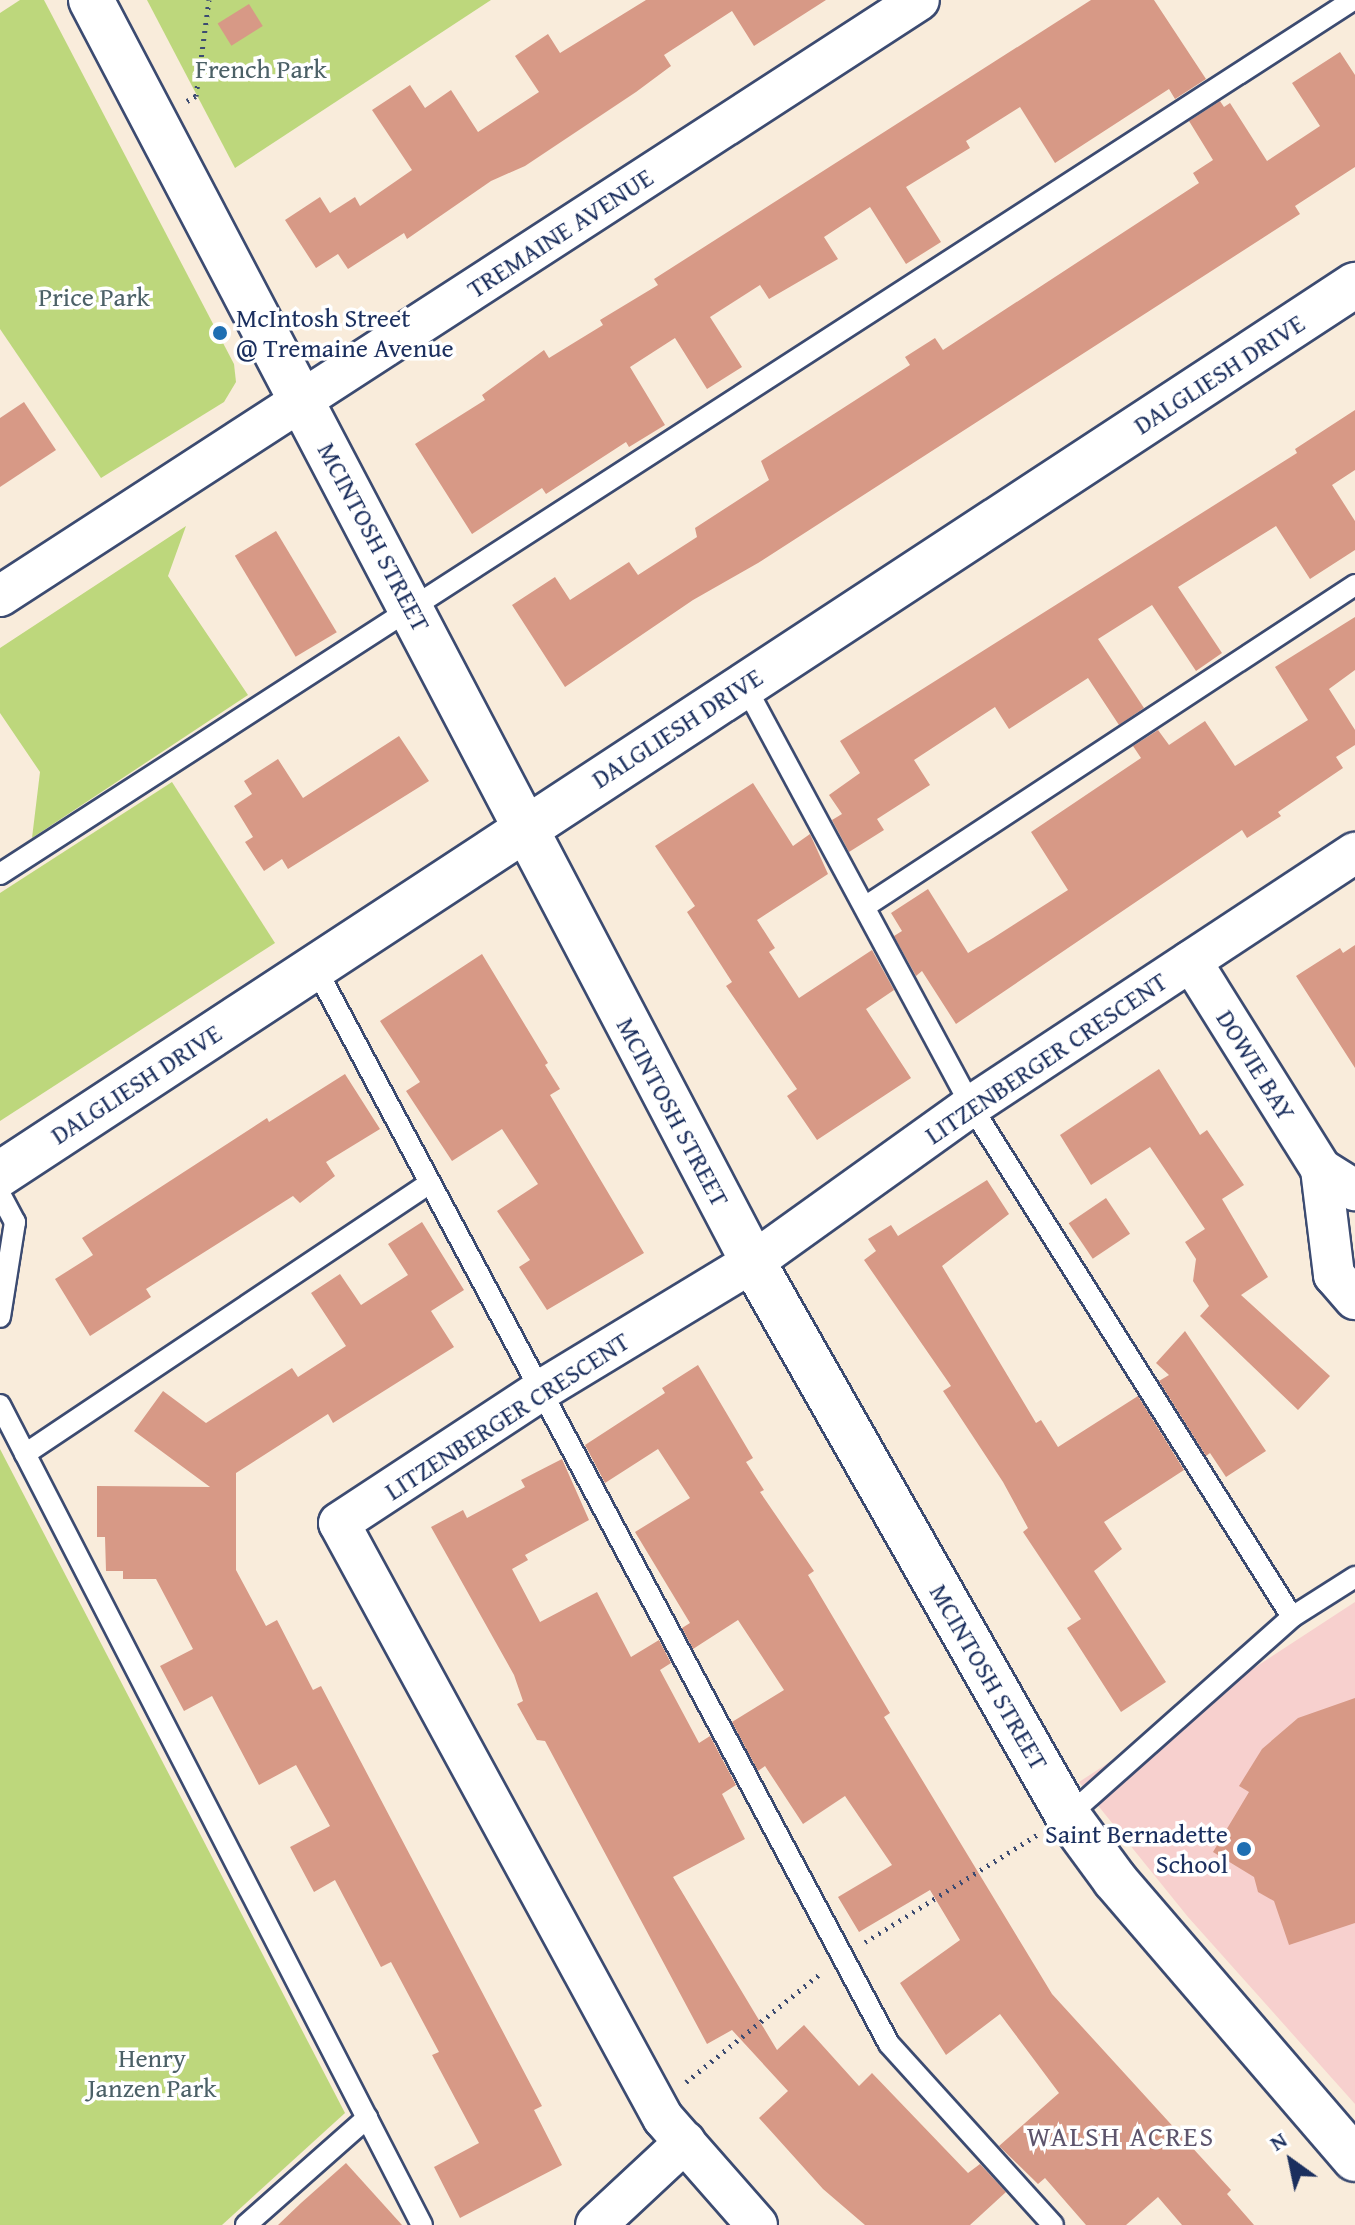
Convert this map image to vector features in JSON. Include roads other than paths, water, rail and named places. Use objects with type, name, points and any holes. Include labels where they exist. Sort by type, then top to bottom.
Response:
[{"type":"street","name":"MCINTOSH STREET","points":[[91,0],[753,1262],[1068,1816],[1115,1880],[1355,2159]]},
{"type":"street","name":"TREMAINE AVENUE","points":[[0,596],[919,0]]},
{"type":"street","name":"DALGLIESH DRIVE","points":[[0,1174],[1355,285]]},
{"type":"street","name":"LITZENBERGER CRESCENT","points":[[757,2225],[656,2106],[339,1523],[543,1389],[753,1262],[971,1106],[1355,853]]},
{"type":"street","name":"DOWIE BAY","points":[[1191,961],[1321,1169],[1334,1275],[1355,1299]]},
{"type":"street","name":"DOWIE BAY","points":[[1321,1169],[1355,1190]]},
{"type":"street","points":[[596,2225],[685,2142]]},
{"type":"lane","points":[[0,874],[1353,0]]},
{"type":"lane","points":[[866,906],[1355,585]]},
{"type":"lane","points":[[744,684],[971,1106],[1292,1617]]},
{"type":"lane","points":[[315,967],[543,1389],[889,2044],[1053,2225]]},
{"type":"lane","points":[[25,1454],[430,1183]]},
{"type":"lane","points":[[0,1194],[15,1222],[0,1317]]},
{"type":"lane","points":[[0,1405],[422,2225]]},
{"type":"lane","points":[[1068,1816],[1292,1617],[1355,1577]]},
{"type":"lane","points":[[246,2225],[367,2118]]},
{"type":"place","name":"McIntosh Street @ Tremaine Avenue","points":[[220,333]]},
{"type":"place","name":"Saint Bernadette School","points":[[1244,1849]]},
{"type":"district","name":"WALSH ACRES","points":[[1121,2136]]},
{"type":"park label","name":"French Park","points":[[261,69]]},
{"type":"park label","name":"Price Park","points":[[94,297]]},
{"type":"park label","name":"Henry Janzen Park","points":[[152,2073]]}]
